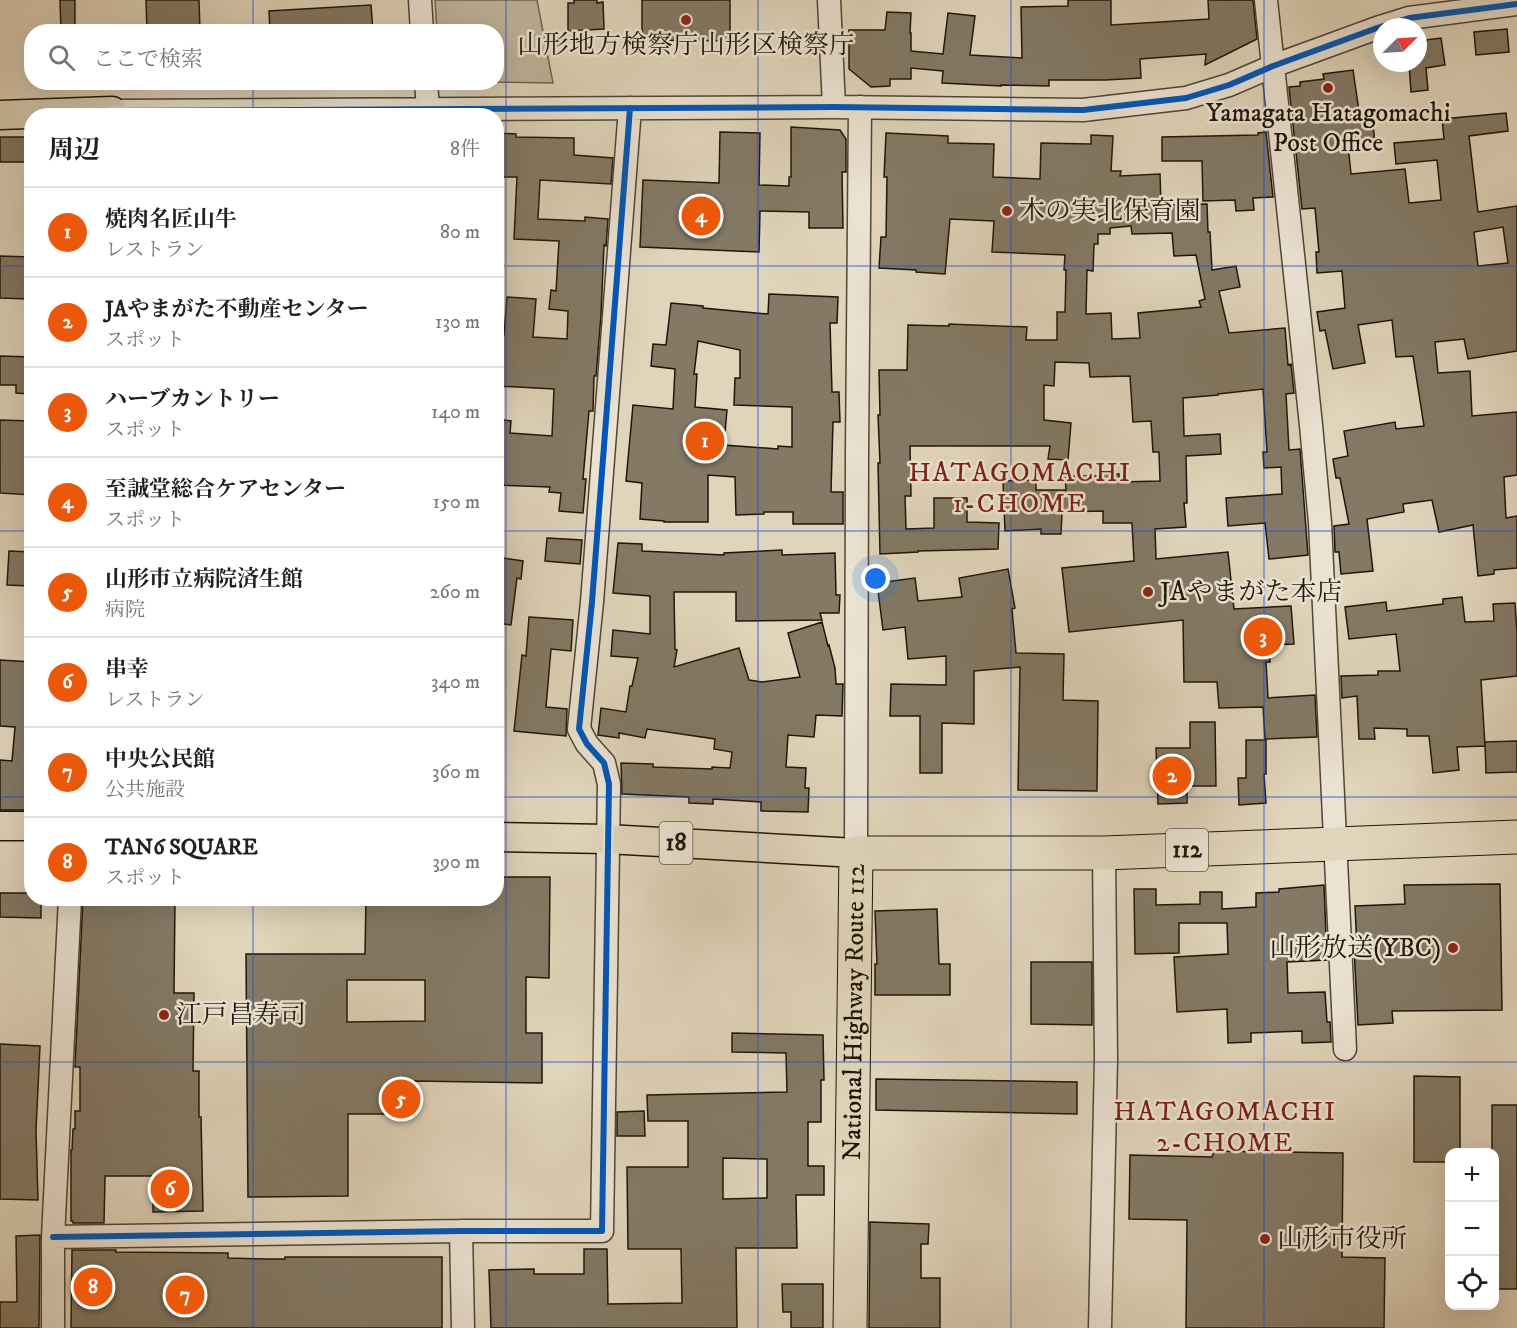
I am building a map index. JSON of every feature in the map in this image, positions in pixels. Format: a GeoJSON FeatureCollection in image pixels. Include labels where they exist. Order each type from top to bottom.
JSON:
{"type":"FeatureCollection","features":[{"type":"Feature","properties":{"kind":"highway","name":"National Highway Route 112"},"geometry":{"type":"LineString","coordinates":[[850,1328],[856,854],[1104,853],[1517,837]]}},
{"type":"Feature","properties":{"kind":"main road"},"geometry":{"type":"LineString","coordinates":[[0,115],[24,115]]}},
{"type":"Feature","properties":{"kind":"main road"},"geometry":{"type":"LineString","coordinates":[[0,826],[24,826]]}},
{"type":"Feature","properties":{"kind":"main road","name":"18"},"geometry":{"type":"LineString","coordinates":[[504,837],[608,839],[856,854]]}},
{"type":"Feature","properties":{"kind":"street"},"geometry":{"type":"LineString","coordinates":[[420,0],[422,24]]}},
{"type":"Feature","properties":{"kind":"street"},"geometry":{"type":"LineString","coordinates":[[830,0],[834,107]]}},
{"type":"Feature","properties":{"kind":"street"},"geometry":{"type":"LineString","coordinates":[[1266,0],[1320,523],[1345,1049]]}},
{"type":"Feature","properties":{"kind":"street"},"geometry":{"type":"LineString","coordinates":[[504,109],[860,107],[1083,110],[1186,98],[1229,85],[1274,66],[1408,18],[1517,4]]}},
{"type":"Feature","properties":{"kind":"street"},"geometry":{"type":"LineString","coordinates":[[427,90],[428,108]]}},
{"type":"Feature","properties":{"kind":"street"},"geometry":{"type":"LineString","coordinates":[[856,854],[860,107]]}},
{"type":"Feature","properties":{"kind":"street"},"geometry":{"type":"LineString","coordinates":[[53,1237],[602,1231],[609,784],[604,763],[587,744],[579,729],[592,602],[630,108]]}},
{"type":"Feature","properties":{"kind":"street"},"geometry":{"type":"LineString","coordinates":[[1100,1328],[1106,1059],[1104,853]]}},
{"type":"Feature","properties":{"kind":"street"},"geometry":{"type":"LineString","coordinates":[[53,1328],[53,1237],[70,906]]}},
{"type":"Feature","properties":{"kind":"street"},"geometry":{"type":"LineString","coordinates":[[461,1232],[463,1328]]}},
{"type":"Feature","properties":{"kind":"shaded area"},"geometry":{"type":"Polygon","coordinates":[[[435,0],[537,0],[553,83],[504,82],[504,24],[437,24],[435,0]]]}},
{"type":"Feature","properties":{"kind":"building"},"geometry":{"type":"Polygon","coordinates":[[[60,0],[75,0],[75,24],[61,24],[60,0]]]}},
{"type":"Feature","properties":{"kind":"building"},"geometry":{"type":"Polygon","coordinates":[[[146,0],[199,0],[200,24],[147,24],[146,0]]]}},
{"type":"Feature","properties":{"kind":"building"},"geometry":{"type":"Polygon","coordinates":[[[574,0],[603,2],[604,29],[568,31],[568,3],[574,3],[574,0]]]}},
{"type":"Feature","properties":{"kind":"building","name":"山形地方検察庁山形区検察庁"},"geometry":{"type":"Polygon","coordinates":[[[642,0],[730,0],[730,41],[642,40],[642,0]]]}},
{"type":"Feature","properties":{"kind":"building"},"geometry":{"type":"Polygon","coordinates":[[[1068,0],[1111,0],[1111,25],[1209,19],[1208,0],[1253,0],[1257,39],[1205,65],[1206,54],[1140,59],[1141,78],[1049,80],[1049,86],[942,83],[943,71],[911,68],[911,79],[890,79],[890,86],[871,87],[849,69],[849,30],[885,30],[887,12],[911,13],[911,51],[943,54],[948,13],[975,16],[970,55],[1022,58],[1021,7],[1068,6],[1068,0]]]}},
{"type":"Feature","properties":{"kind":"building"},"geometry":{"type":"Polygon","coordinates":[[[371,5],[372,24],[270,24],[269,11],[371,5]]]}},
{"type":"Feature","properties":{"kind":"building"},"geometry":{"type":"Polygon","coordinates":[[[1507,29],[1509,52],[1476,55],[1474,32],[1507,29]]]}},
{"type":"Feature","properties":{"kind":"building"},"geometry":{"type":"Polygon","coordinates":[[[1441,38],[1445,65],[1427,68],[1427,40],[1441,38]]]}},
{"type":"Feature","properties":{"kind":"building"},"geometry":{"type":"Polygon","coordinates":[[[1353,70],[1360,118],[1372,117],[1375,142],[1348,145],[1351,174],[1405,169],[1409,203],[1441,200],[1437,160],[1396,164],[1394,143],[1444,139],[1442,119],[1506,113],[1508,131],[1469,136],[1478,212],[1517,206],[1517,351],[1468,359],[1464,339],[1435,342],[1438,373],[1470,371],[1472,416],[1517,412],[1517,475],[1504,477],[1506,518],[1517,516],[1517,568],[1494,570],[1494,574],[1478,576],[1473,525],[1439,532],[1432,500],[1403,504],[1404,512],[1367,519],[1373,571],[1341,574],[1339,552],[1335,552],[1334,526],[1349,524],[1340,478],[1336,478],[1333,459],[1348,456],[1344,431],[1395,422],[1396,429],[1424,426],[1413,356],[1396,357],[1392,320],[1358,325],[1365,363],[1333,369],[1325,330],[1320,331],[1317,312],[1345,308],[1342,271],[1317,273],[1316,252],[1319,252],[1315,208],[1302,209],[1289,87],[1300,86],[1300,82],[1324,79],[1323,74],[1353,70]],[[1503,227],[1474,232],[1478,266],[1508,263],[1503,227]]]}},
{"type":"Feature","properties":{"kind":"building"},"geometry":{"type":"Polygon","coordinates":[[[1410,72],[1426,72],[1428,90],[1411,92],[1410,72]]]}},
{"type":"Feature","properties":{"kind":"building"},"geometry":{"type":"Polygon","coordinates":[[[791,127],[840,130],[846,139],[846,172],[842,172],[843,228],[809,228],[809,212],[760,211],[759,252],[640,247],[643,180],[719,183],[720,132],[760,133],[759,185],[789,186],[791,127]]]}},
{"type":"Feature","properties":{"kind":"building"},"geometry":{"type":"Polygon","coordinates":[[[1266,132],[1273,197],[1253,198],[1254,210],[1236,211],[1235,200],[1203,201],[1202,161],[1162,161],[1162,137],[1258,135],[1258,133],[1266,132]]]}},
{"type":"Feature","properties":{"kind":"building"},"geometry":{"type":"Polygon","coordinates":[[[504,133],[516,134],[516,137],[574,138],[574,155],[613,158],[611,184],[540,180],[538,219],[585,221],[585,217],[608,219],[606,246],[604,245],[593,411],[589,411],[583,479],[586,479],[583,513],[559,511],[561,493],[549,492],[550,487],[504,485],[504,420],[511,421],[510,433],[552,436],[554,389],[504,386],[507,297],[536,299],[533,337],[567,339],[568,311],[549,309],[551,290],[556,291],[559,241],[514,239],[517,177],[504,177],[504,133]]]}},
{"type":"Feature","properties":{"kind":"building"},"geometry":{"type":"Polygon","coordinates":[[[886,133],[948,136],[948,143],[994,144],[993,177],[1040,179],[1041,143],[1091,144],[1091,135],[1113,136],[1111,171],[1121,171],[1120,176],[1160,174],[1161,205],[1207,204],[1212,270],[1236,266],[1240,287],[1219,291],[1229,333],[1285,328],[1288,365],[1291,364],[1294,393],[1286,394],[1289,450],[1300,449],[1308,555],[1269,559],[1265,523],[1228,526],[1226,498],[1282,494],[1281,467],[1264,468],[1263,452],[1267,452],[1263,389],[1183,398],[1184,436],[1220,434],[1221,454],[1186,456],[1187,503],[1184,503],[1186,527],[1155,529],[1156,559],[1228,552],[1234,609],[1291,606],[1294,644],[1269,645],[1270,662],[1266,662],[1268,698],[1315,695],[1317,737],[1265,739],[1263,707],[1219,708],[1217,682],[1184,682],[1183,620],[1069,632],[1062,568],[1134,561],[1132,523],[1103,523],[1103,511],[1062,512],[1061,534],[1041,534],[1041,529],[1005,531],[1003,481],[1036,480],[1036,490],[1066,490],[1065,476],[1119,474],[1119,482],[1160,481],[1159,452],[1153,452],[1151,421],[1133,422],[1130,376],[1090,377],[1089,363],[1055,362],[1054,386],[1044,385],[1044,420],[1071,423],[1068,460],[1048,459],[1050,446],[910,446],[911,496],[905,496],[906,529],[934,528],[934,498],[967,498],[967,522],[999,523],[998,549],[880,554],[879,370],[907,370],[908,325],[1027,327],[1026,340],[1057,340],[1057,312],[1065,312],[1066,270],[1064,270],[1065,255],[992,252],[994,221],[950,219],[945,274],[879,268],[881,237],[886,237],[887,177],[884,177],[886,133]],[[1131,226],[1110,228],[1110,234],[1098,234],[1098,244],[1094,244],[1093,271],[1087,270],[1086,314],[1111,313],[1112,339],[1140,338],[1138,313],[1201,307],[1199,301],[1205,299],[1196,255],[1174,256],[1172,233],[1132,234],[1131,226]]]}},
{"type":"Feature","properties":{"kind":"building"},"geometry":{"type":"Polygon","coordinates":[[[0,137],[24,137],[24,162],[0,162],[0,137]]]}},
{"type":"Feature","properties":{"kind":"building"},"geometry":{"type":"Polygon","coordinates":[[[0,256],[24,257],[24,299],[0,298],[0,256]]]}},
{"type":"Feature","properties":{"kind":"building"},"geometry":{"type":"Polygon","coordinates":[[[769,294],[838,297],[837,323],[830,323],[832,392],[839,392],[840,422],[833,422],[831,492],[843,492],[843,524],[793,524],[793,512],[736,515],[735,477],[708,475],[708,522],[664,522],[640,519],[642,483],[626,481],[633,405],[673,409],[675,369],[651,366],[653,344],[666,345],[671,303],[768,314],[769,294]],[[698,341],[694,374],[697,374],[695,407],[727,410],[724,445],[778,449],[778,446],[792,447],[792,407],[734,405],[735,378],[740,378],[740,350],[698,341]]]}},
{"type":"Feature","properties":{"kind":"building"},"geometry":{"type":"Polygon","coordinates":[[[0,356],[24,357],[24,394],[16,393],[16,385],[0,385],[0,356]]]}},
{"type":"Feature","properties":{"kind":"building"},"geometry":{"type":"Polygon","coordinates":[[[0,420],[24,421],[24,494],[0,493],[0,420]]]}},
{"type":"Feature","properties":{"kind":"building"},"geometry":{"type":"Polygon","coordinates":[[[547,538],[582,540],[580,564],[545,561],[547,538]]]}},
{"type":"Feature","properties":{"kind":"building"},"geometry":{"type":"Polygon","coordinates":[[[618,543],[642,544],[642,551],[724,555],[724,553],[782,550],[782,555],[835,553],[836,595],[840,595],[839,613],[820,613],[822,620],[736,621],[736,592],[674,592],[675,649],[677,650],[674,667],[739,648],[749,680],[762,682],[800,677],[788,633],[822,622],[835,668],[836,684],[843,684],[842,716],[816,715],[814,737],[788,735],[786,767],[806,768],[805,788],[809,788],[808,812],[761,811],[761,802],[713,799],[713,804],[689,803],[689,797],[622,794],[621,763],[653,764],[653,767],[730,768],[732,752],[714,749],[715,739],[647,729],[645,738],[619,733],[619,738],[598,735],[601,708],[626,712],[638,658],[611,656],[613,630],[650,634],[650,596],[613,593],[618,543]]]}},
{"type":"Feature","properties":{"kind":"building"},"geometry":{"type":"Polygon","coordinates":[[[9,551],[24,552],[24,586],[7,585],[9,551]]]}},
{"type":"Feature","properties":{"kind":"building"},"geometry":{"type":"Polygon","coordinates":[[[504,558],[523,561],[521,579],[517,578],[511,625],[504,624],[504,558]]]}},
{"type":"Feature","properties":{"kind":"building"},"geometry":{"type":"Polygon","coordinates":[[[1008,569],[1015,608],[1012,609],[1016,653],[1064,654],[1063,700],[1098,701],[1097,791],[1018,790],[1020,667],[974,671],[974,724],[942,723],[942,773],[920,773],[920,716],[890,716],[891,684],[946,685],[946,656],[908,659],[905,627],[883,630],[877,583],[915,578],[918,601],[962,597],[959,578],[1008,569]]]}},
{"type":"Feature","properties":{"kind":"building"},"geometry":{"type":"Polygon","coordinates":[[[1462,597],[1465,622],[1494,621],[1493,604],[1515,603],[1517,676],[1481,680],[1485,746],[1457,747],[1459,770],[1433,773],[1429,736],[1407,736],[1407,729],[1374,728],[1375,739],[1359,739],[1357,696],[1342,698],[1341,676],[1378,675],[1378,671],[1400,671],[1396,634],[1349,639],[1345,607],[1386,602],[1387,611],[1443,604],[1443,599],[1462,597]]]}},
{"type":"Feature","properties":{"kind":"building"},"geometry":{"type":"Polygon","coordinates":[[[529,617],[573,620],[571,651],[551,649],[546,707],[567,709],[566,736],[514,731],[522,655],[526,656],[529,617]]]}},
{"type":"Feature","properties":{"kind":"building"},"geometry":{"type":"Polygon","coordinates":[[[0,660],[24,662],[24,810],[0,810],[0,760],[12,761],[15,727],[0,726],[0,660]]]}},
{"type":"Feature","properties":{"kind":"building"},"geometry":{"type":"Polygon","coordinates":[[[1190,722],[1215,722],[1216,786],[1187,786],[1187,803],[1158,804],[1156,748],[1190,748],[1190,722]]]}},
{"type":"Feature","properties":{"kind":"building"},"geometry":{"type":"Polygon","coordinates":[[[1246,740],[1266,740],[1266,774],[1264,774],[1266,803],[1239,805],[1238,778],[1246,778],[1246,740]]]}},
{"type":"Feature","properties":{"kind":"building"},"geometry":{"type":"Polygon","coordinates":[[[1517,741],[1517,772],[1486,773],[1485,742],[1517,741]]]}},
{"type":"Feature","properties":{"kind":"building"},"geometry":{"type":"Polygon","coordinates":[[[504,877],[550,877],[549,978],[526,977],[526,1033],[542,1033],[542,1083],[414,1081],[414,1114],[348,1114],[348,1196],[248,1197],[246,954],[365,954],[366,906],[504,906],[504,877]],[[347,980],[347,1022],[425,1021],[425,980],[347,980]]]}},
{"type":"Feature","properties":{"kind":"building","name":"山形放送(YBC)"},"geometry":{"type":"Polygon","coordinates":[[[1500,884],[1502,1010],[1392,1011],[1393,1023],[1358,1025],[1354,948],[1357,948],[1355,906],[1405,904],[1404,885],[1500,884]]]}},
{"type":"Feature","properties":{"kind":"building"},"geometry":{"type":"Polygon","coordinates":[[[1324,885],[1327,960],[1287,962],[1288,993],[1325,992],[1331,1042],[1302,1043],[1302,1031],[1251,1033],[1251,1042],[1228,1043],[1227,1009],[1177,1012],[1174,957],[1228,954],[1227,923],[1179,923],[1179,953],[1135,954],[1134,889],[1156,889],[1156,905],[1200,904],[1200,892],[1222,892],[1222,909],[1256,907],[1256,893],[1324,885]]]}},
{"type":"Feature","properties":{"kind":"building"},"geometry":{"type":"Polygon","coordinates":[[[0,893],[24,893],[24,906],[41,906],[41,918],[0,917],[0,893]]]}},
{"type":"Feature","properties":{"kind":"building"},"geometry":{"type":"Polygon","coordinates":[[[83,906],[175,906],[174,993],[194,993],[193,1071],[199,1071],[203,1211],[153,1212],[153,1176],[105,1176],[104,1223],[73,1223],[71,1221],[71,1150],[73,1129],[75,1129],[75,1111],[80,1111],[80,1067],[75,1067],[83,906]]]}},
{"type":"Feature","properties":{"kind":"building"},"geometry":{"type":"Polygon","coordinates":[[[937,909],[939,964],[950,964],[950,995],[875,995],[875,964],[877,964],[875,911],[937,909]]]}},
{"type":"Feature","properties":{"kind":"building"},"geometry":{"type":"Polygon","coordinates":[[[1031,962],[1092,962],[1092,1025],[1031,1024],[1031,962]]]}},
{"type":"Feature","properties":{"kind":"building"},"geometry":{"type":"Polygon","coordinates":[[[732,1033],[823,1035],[824,1080],[821,1080],[821,1122],[808,1122],[808,1166],[824,1166],[824,1195],[796,1195],[797,1248],[736,1248],[737,1328],[491,1328],[489,1270],[534,1269],[534,1274],[584,1274],[584,1249],[607,1249],[608,1304],[682,1303],[681,1249],[628,1249],[627,1167],[688,1167],[688,1121],[648,1121],[647,1095],[787,1092],[786,1053],[732,1052],[732,1033]],[[723,1158],[723,1199],[767,1198],[767,1159],[723,1158]]]}},
{"type":"Feature","properties":{"kind":"building"},"geometry":{"type":"Polygon","coordinates":[[[0,1044],[40,1046],[36,1130],[38,1200],[0,1199],[0,1044]]]}},
{"type":"Feature","properties":{"kind":"building"},"geometry":{"type":"Polygon","coordinates":[[[1414,1076],[1460,1077],[1460,1148],[1445,1148],[1445,1162],[1414,1162],[1414,1076]]]}},
{"type":"Feature","properties":{"kind":"building"},"geometry":{"type":"Polygon","coordinates":[[[876,1079],[1077,1082],[1077,1114],[876,1110],[876,1079]]]}},
{"type":"Feature","properties":{"kind":"building"},"geometry":{"type":"Polygon","coordinates":[[[1492,1105],[1517,1105],[1517,1289],[1499,1289],[1499,1148],[1492,1148],[1492,1105]]]}},
{"type":"Feature","properties":{"kind":"building"},"geometry":{"type":"Polygon","coordinates":[[[644,1111],[645,1136],[617,1136],[617,1112],[644,1111]]]}},
{"type":"Feature","properties":{"kind":"building","name":"山形市役所"},"geometry":{"type":"Polygon","coordinates":[[[1214,1151],[1343,1153],[1342,1257],[1385,1258],[1384,1328],[1186,1328],[1187,1220],[1129,1219],[1130,1155],[1212,1157],[1214,1151]]]}},
{"type":"Feature","properties":{"kind":"building"},"geometry":{"type":"Polygon","coordinates":[[[870,1222],[929,1224],[928,1244],[921,1244],[921,1278],[940,1278],[940,1328],[869,1328],[870,1222]]]}},
{"type":"Feature","properties":{"kind":"building"},"geometry":{"type":"Polygon","coordinates":[[[40,1235],[39,1328],[0,1328],[0,1302],[17,1302],[16,1236],[40,1235]]]}},
{"type":"Feature","properties":{"kind":"building"},"geometry":{"type":"Polygon","coordinates":[[[72,1250],[228,1253],[228,1258],[268,1259],[285,1259],[285,1257],[442,1257],[442,1328],[71,1328],[72,1250]]]}},
{"type":"Feature","properties":{"kind":"building"},"geometry":{"type":"Polygon","coordinates":[[[782,1284],[823,1284],[823,1328],[791,1328],[791,1312],[783,1312],[782,1284]]]}},
{"type":"Feature","properties":{"kind":"cycle path"},"geometry":{"type":"LineString","coordinates":[[504,109],[834,107],[1083,110],[1186,98],[1229,85],[1273,66],[1409,18],[1517,4]]}},
{"type":"Feature","properties":{"kind":"cycle path"},"geometry":{"type":"LineString","coordinates":[[53,1237],[602,1231],[609,784],[604,763],[587,744],[579,729],[592,602],[630,108]]}},
{"type":"Feature","properties":{"kind":"place","name":"山形地方検察庁山形区検察庁"},"geometry":{"type":"Point","coordinates":[686,20]}},
{"type":"Feature","properties":{"kind":"place","name":"Yamagata Hatagomachi Post Office"},"geometry":{"type":"Point","coordinates":[1328,88]}},
{"type":"Feature","properties":{"kind":"place","name":"木の実北保育園"},"geometry":{"type":"Point","coordinates":[1007,211]}},
{"type":"Feature","properties":{"kind":"place","name":"至誠堂総合ケアセンター"},"geometry":{"type":"Point","coordinates":[701,216]}},
{"type":"Feature","properties":{"kind":"place","name":"焼肉名匠山牛"},"geometry":{"type":"Point","coordinates":[705,441]}},
{"type":"Feature","properties":{"kind":"place","name":"JAやまがた本店"},"geometry":{"type":"Point","coordinates":[1148,592]}},
{"type":"Feature","properties":{"kind":"place","name":"ハーブカントリー"},"geometry":{"type":"Point","coordinates":[1263,637]}},
{"type":"Feature","properties":{"kind":"place","name":"JAやまがた不動産センター"},"geometry":{"type":"Point","coordinates":[1172,776]}},
{"type":"Feature","properties":{"kind":"place","name":"山形放送(YBC)"},"geometry":{"type":"Point","coordinates":[1453,948]}},
{"type":"Feature","properties":{"kind":"place","name":"江戸昌寿司"},"geometry":{"type":"Point","coordinates":[164,1015]}},
{"type":"Feature","properties":{"kind":"place","name":"山形市立病院済生館"},"geometry":{"type":"Point","coordinates":[401,1099]}},
{"type":"Feature","properties":{"kind":"place","name":"串幸"},"geometry":{"type":"Point","coordinates":[170,1189]}},
{"type":"Feature","properties":{"kind":"place","name":"山形市役所"},"geometry":{"type":"Point","coordinates":[1265,1239]}},
{"type":"Feature","properties":{"kind":"place","name":"TAN6 SQUARE"},"geometry":{"type":"Point","coordinates":[93,1287]}},
{"type":"Feature","properties":{"kind":"place","name":"中央公民館"},"geometry":{"type":"Point","coordinates":[185,1295]}},
{"type":"Feature","properties":{"kind":"district","name":"HATAGOMACHI 1-CHOME"},"geometry":{"type":"Point","coordinates":[1020,488]}},
{"type":"Feature","properties":{"kind":"district","name":"HATAGOMACHI 2-CHOME"},"geometry":{"type":"Point","coordinates":[1225,1128]}}]}
